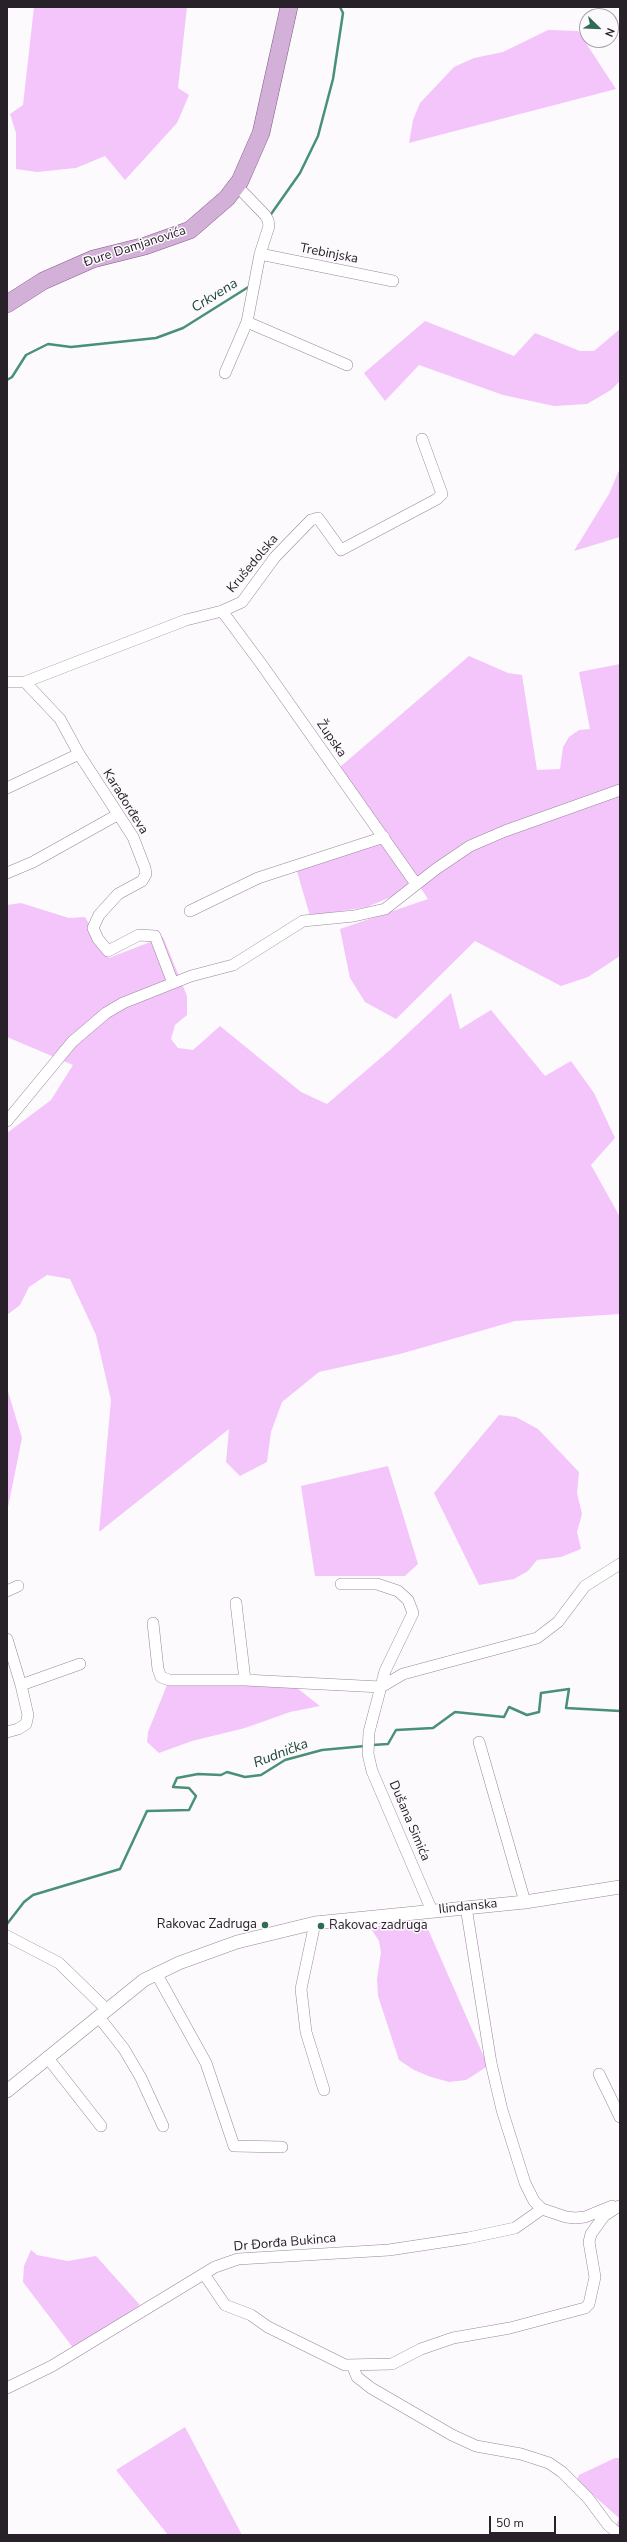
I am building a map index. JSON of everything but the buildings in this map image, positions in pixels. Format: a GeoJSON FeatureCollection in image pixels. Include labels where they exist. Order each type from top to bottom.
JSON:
{"type":"FeatureCollection","features":[{"type":"Feature","properties":{"kind":"main road","name":"Đure Damjanovića"},"geometry":{"type":"LineString","coordinates":[[7,304],[43,281],[93,259],[145,246],[190,230],[237,186],[251,159],[261,133],[289,7]]}},
{"type":"Feature","properties":{"kind":"street"},"geometry":{"type":"LineString","coordinates":[[225,373],[247,322],[260,254],[269,226],[267,217],[237,186]]}},
{"type":"Feature","properties":{"kind":"street","name":"Trebinjska"},"geometry":{"type":"LineString","coordinates":[[260,254],[393,281]]}},
{"type":"Feature","properties":{"kind":"street"},"geometry":{"type":"LineString","coordinates":[[247,322],[347,365]]}},
{"type":"Feature","properties":{"kind":"street","name":"Krušedolska"},"geometry":{"type":"LineString","coordinates":[[25,682],[186,620],[222,611],[242,602],[275,557],[310,520],[318,518],[341,550],[442,494],[422,439]]}},
{"type":"Feature","properties":{"kind":"street","name":"Župska"},"geometry":{"type":"LineString","coordinates":[[222,611],[416,884]]}},
{"type":"Feature","properties":{"kind":"street"},"geometry":{"type":"LineString","coordinates":[[7,682],[25,682]]}},
{"type":"Feature","properties":{"kind":"street","name":"Karađorđeva"},"geometry":{"type":"LineString","coordinates":[[25,682],[60,719],[79,754],[117,815],[133,837],[146,874],[142,881],[118,894],[111,900],[99,915],[93,928],[98,939],[108,951],[139,935],[155,936],[173,983]]}},
{"type":"Feature","properties":{"kind":"street"},"geometry":{"type":"LineString","coordinates":[[7,788],[79,754]]}},
{"type":"Feature","properties":{"kind":"street"},"geometry":{"type":"LineString","coordinates":[[7,1121],[72,1042],[89,1026],[123,1004],[191,976],[233,965],[303,921],[354,916],[385,909],[416,884],[470,846],[505,831],[620,790]]}},
{"type":"Feature","properties":{"kind":"street"},"geometry":{"type":"LineString","coordinates":[[7,873],[33,862],[117,815]]}},
{"type":"Feature","properties":{"kind":"street"},"geometry":{"type":"LineString","coordinates":[[190,911],[265,876],[384,837]]}},
{"type":"Feature","properties":{"kind":"street"},"geometry":{"type":"LineString","coordinates":[[153,1623],[158,1669],[162,1676],[169,1680],[245,1680],[380,1687],[403,1674],[537,1638],[558,1622],[585,1586],[620,1564]]}},
{"type":"Feature","properties":{"kind":"street","name":"Dušana Simića"},"geometry":{"type":"LineString","coordinates":[[342,1584],[377,1584],[398,1591],[408,1600],[413,1613],[385,1671],[368,1741],[368,1754],[372,1771],[432,1911]]}},
{"type":"Feature","properties":{"kind":"street"},"geometry":{"type":"LineString","coordinates":[[7,1591],[18,1586]]}},
{"type":"Feature","properties":{"kind":"street"},"geometry":{"type":"LineString","coordinates":[[236,1603],[245,1680]]}},
{"type":"Feature","properties":{"kind":"street"},"geometry":{"type":"LineString","coordinates":[[7,1639],[21,1685],[28,1715],[26,1724],[18,1729],[7,1732]]}},
{"type":"Feature","properties":{"kind":"street"},"geometry":{"type":"LineString","coordinates":[[21,1685],[80,1664]]}},
{"type":"Feature","properties":{"kind":"street"},"geometry":{"type":"LineString","coordinates":[[479,1742],[525,1902]]}},
{"type":"Feature","properties":{"kind":"street","name":"Ilindanska"},"geometry":{"type":"LineString","coordinates":[[7,2091],[102,2012],[156,1972],[248,1938],[315,1923],[525,1902],[620,1887]]}},
{"type":"Feature","properties":{"kind":"street"},"geometry":{"type":"LineString","coordinates":[[466,1907],[491,2063],[502,2110],[525,2183],[534,2201],[542,2208],[575,2218],[586,2217],[607,2206],[620,2206]]}},
{"type":"Feature","properties":{"kind":"street"},"geometry":{"type":"LineString","coordinates":[[315,1923],[301,1989],[306,2032],[324,2090]]}},
{"type":"Feature","properties":{"kind":"street"},"geometry":{"type":"LineString","coordinates":[[7,1936],[59,1963],[102,2012],[131,2061],[163,2126]]}},
{"type":"Feature","properties":{"kind":"street"},"geometry":{"type":"LineString","coordinates":[[156,1972],[206,2063],[234,2146],[282,2147]]}},
{"type":"Feature","properties":{"kind":"street"},"geometry":{"type":"LineString","coordinates":[[47,2057],[101,2126]]}},
{"type":"Feature","properties":{"kind":"street"},"geometry":{"type":"LineString","coordinates":[[599,2074],[620,2117]]}},
{"type":"Feature","properties":{"kind":"street"},"geometry":{"type":"LineString","coordinates":[[204,2274],[225,2305],[251,2315],[268,2327],[345,2365],[392,2364],[421,2349],[453,2338],[510,2328],[585,2308],[589,2304],[594,2282],[589,2242],[591,2234],[604,2216],[620,2206]]}},
{"type":"Feature","properties":{"kind":"street","name":"Dr Đorđa Bukinca"},"geometry":{"type":"LineString","coordinates":[[7,2388],[52,2366],[215,2267],[238,2259],[389,2250],[482,2236],[515,2228],[542,2208]]}},
{"type":"Feature","properties":{"kind":"street"},"geometry":{"type":"LineString","coordinates":[[352,2365],[357,2377],[371,2388],[452,2435],[476,2446],[521,2454],[549,2463],[562,2472],[583,2492],[608,2525],[620,2535]]}},
{"type":"Feature","properties":{"kind":"shaded area"},"geometry":{"type":"Polygon","coordinates":[[[34,7],[187,7],[178,88],[189,95],[177,123],[125,180],[105,156],[76,168],[37,172],[16,169],[16,133],[10,114],[23,105],[34,7]]]}},
{"type":"Feature","properties":{"kind":"shaded area"},"geometry":{"type":"Polygon","coordinates":[[[548,30],[578,31],[579,48],[589,48],[616,89],[409,143],[413,120],[420,103],[454,67],[474,58],[503,52],[548,30]]]}},
{"type":"Feature","properties":{"kind":"shaded area"},"geometry":{"type":"Polygon","coordinates":[[[425,321],[514,356],[535,333],[580,351],[594,351],[620,329],[620,381],[611,390],[587,404],[554,406],[503,395],[419,365],[385,401],[364,373],[425,321]]]}},
{"type":"Feature","properties":{"kind":"shaded area"},"geometry":{"type":"Polygon","coordinates":[[[620,468],[620,537],[574,551],[609,494],[620,468]]]}},
{"type":"Feature","properties":{"kind":"shaded area"},"geometry":{"type":"Polygon","coordinates":[[[469,656],[508,673],[522,675],[537,770],[560,769],[563,747],[569,737],[579,730],[590,729],[579,672],[620,664],[620,956],[588,977],[561,986],[475,941],[396,1019],[365,1002],[350,978],[340,929],[428,899],[340,767],[469,656]]]}},
{"type":"Feature","properties":{"kind":"shaded area"},"geometry":{"type":"Polygon","coordinates":[[[381,840],[410,883],[391,897],[367,907],[310,916],[296,868],[381,840]]]}},
{"type":"Feature","properties":{"kind":"shaded area"},"geometry":{"type":"Polygon","coordinates":[[[21,903],[69,918],[85,917],[109,958],[163,937],[187,996],[187,1015],[175,1025],[171,1039],[178,1048],[193,1050],[220,1026],[301,1092],[327,1104],[390,1050],[451,993],[460,1029],[491,1010],[545,1076],[571,1061],[594,1093],[615,1138],[591,1165],[620,1217],[620,1314],[515,1321],[400,1354],[319,1372],[282,1402],[271,1432],[267,1462],[240,1476],[226,1462],[229,1429],[99,1532],[111,1400],[96,1335],[70,1279],[47,1275],[29,1287],[20,1305],[7,1315],[7,1133],[51,1100],[73,1065],[7,1037],[7,905],[21,903]]]}},
{"type":"Feature","properties":{"kind":"shaded area"},"geometry":{"type":"Polygon","coordinates":[[[7,1388],[22,1438],[7,1512],[7,1388]]]}},
{"type":"Feature","properties":{"kind":"shaded area"},"geometry":{"type":"Polygon","coordinates":[[[499,1415],[516,1417],[538,1429],[579,1472],[577,1493],[582,1514],[577,1532],[581,1549],[561,1557],[537,1560],[528,1571],[514,1579],[479,1585],[434,1493],[499,1415]]]}},
{"type":"Feature","properties":{"kind":"shaded area"},"geometry":{"type":"Polygon","coordinates":[[[388,1466],[418,1564],[405,1576],[315,1576],[301,1486],[388,1466]]]}},
{"type":"Feature","properties":{"kind":"shaded area"},"geometry":{"type":"Polygon","coordinates":[[[169,1680],[288,1681],[320,1706],[290,1712],[245,1728],[192,1741],[159,1753],[147,1742],[148,1732],[169,1680]]]}},
{"type":"Feature","properties":{"kind":"shaded area"},"geometry":{"type":"Polygon","coordinates":[[[424,1920],[488,2066],[466,2080],[449,2082],[431,2077],[414,2070],[399,2060],[378,1996],[377,1979],[381,1952],[379,1941],[370,1927],[424,1920]]]}},
{"type":"Feature","properties":{"kind":"shaded area"},"geometry":{"type":"Polygon","coordinates":[[[31,2250],[37,2255],[68,2261],[96,2256],[140,2305],[74,2349],[23,2282],[24,2266],[31,2250]]]}},
{"type":"Feature","properties":{"kind":"shaded area"},"geometry":{"type":"Polygon","coordinates":[[[185,2427],[242,2535],[168,2535],[116,2470],[185,2427]]]}},
{"type":"Feature","properties":{"kind":"shaded area"},"geometry":{"type":"Polygon","coordinates":[[[615,2458],[620,2458],[620,2535],[612,2535],[619,2518],[577,2481],[579,2475],[615,2458]]]}},
{"type":"Feature","properties":{"kind":"waterway","name":"Crkvena"},"geometry":{"type":"LineString","coordinates":[[269,217],[300,173],[318,136],[333,79],[343,13],[340,7]]}},
{"type":"Feature","properties":{"kind":"waterway","name":"Crkvena"},"geometry":{"type":"LineString","coordinates":[[7,380],[12,377],[26,355],[48,344],[71,347],[156,338],[183,328],[250,286]]}},
{"type":"Feature","properties":{"kind":"waterway","name":"Rudnička"},"geometry":{"type":"LineString","coordinates":[[372,1745],[388,1744],[396,1730],[433,1728],[455,1712],[504,1717],[509,1707],[527,1715],[539,1712],[541,1693],[569,1689],[566,1708],[620,1711]]}},
{"type":"Feature","properties":{"kind":"waterway","name":"Rudnička"},"geometry":{"type":"LineString","coordinates":[[7,1924],[24,1902],[33,1895],[120,1869],[147,1811],[189,1810],[196,1796],[189,1788],[173,1787],[177,1778],[198,1774],[221,1775],[227,1772],[245,1777],[261,1775],[285,1760],[322,1750],[365,1746]]}},
{"type":"Feature","properties":{"kind":"place","name":"Rakovac Zadruga"},"geometry":{"type":"Point","coordinates":[265,1925]}},
{"type":"Feature","properties":{"kind":"place","name":"Rakovac zadruga"},"geometry":{"type":"Point","coordinates":[321,1926]}}]}
